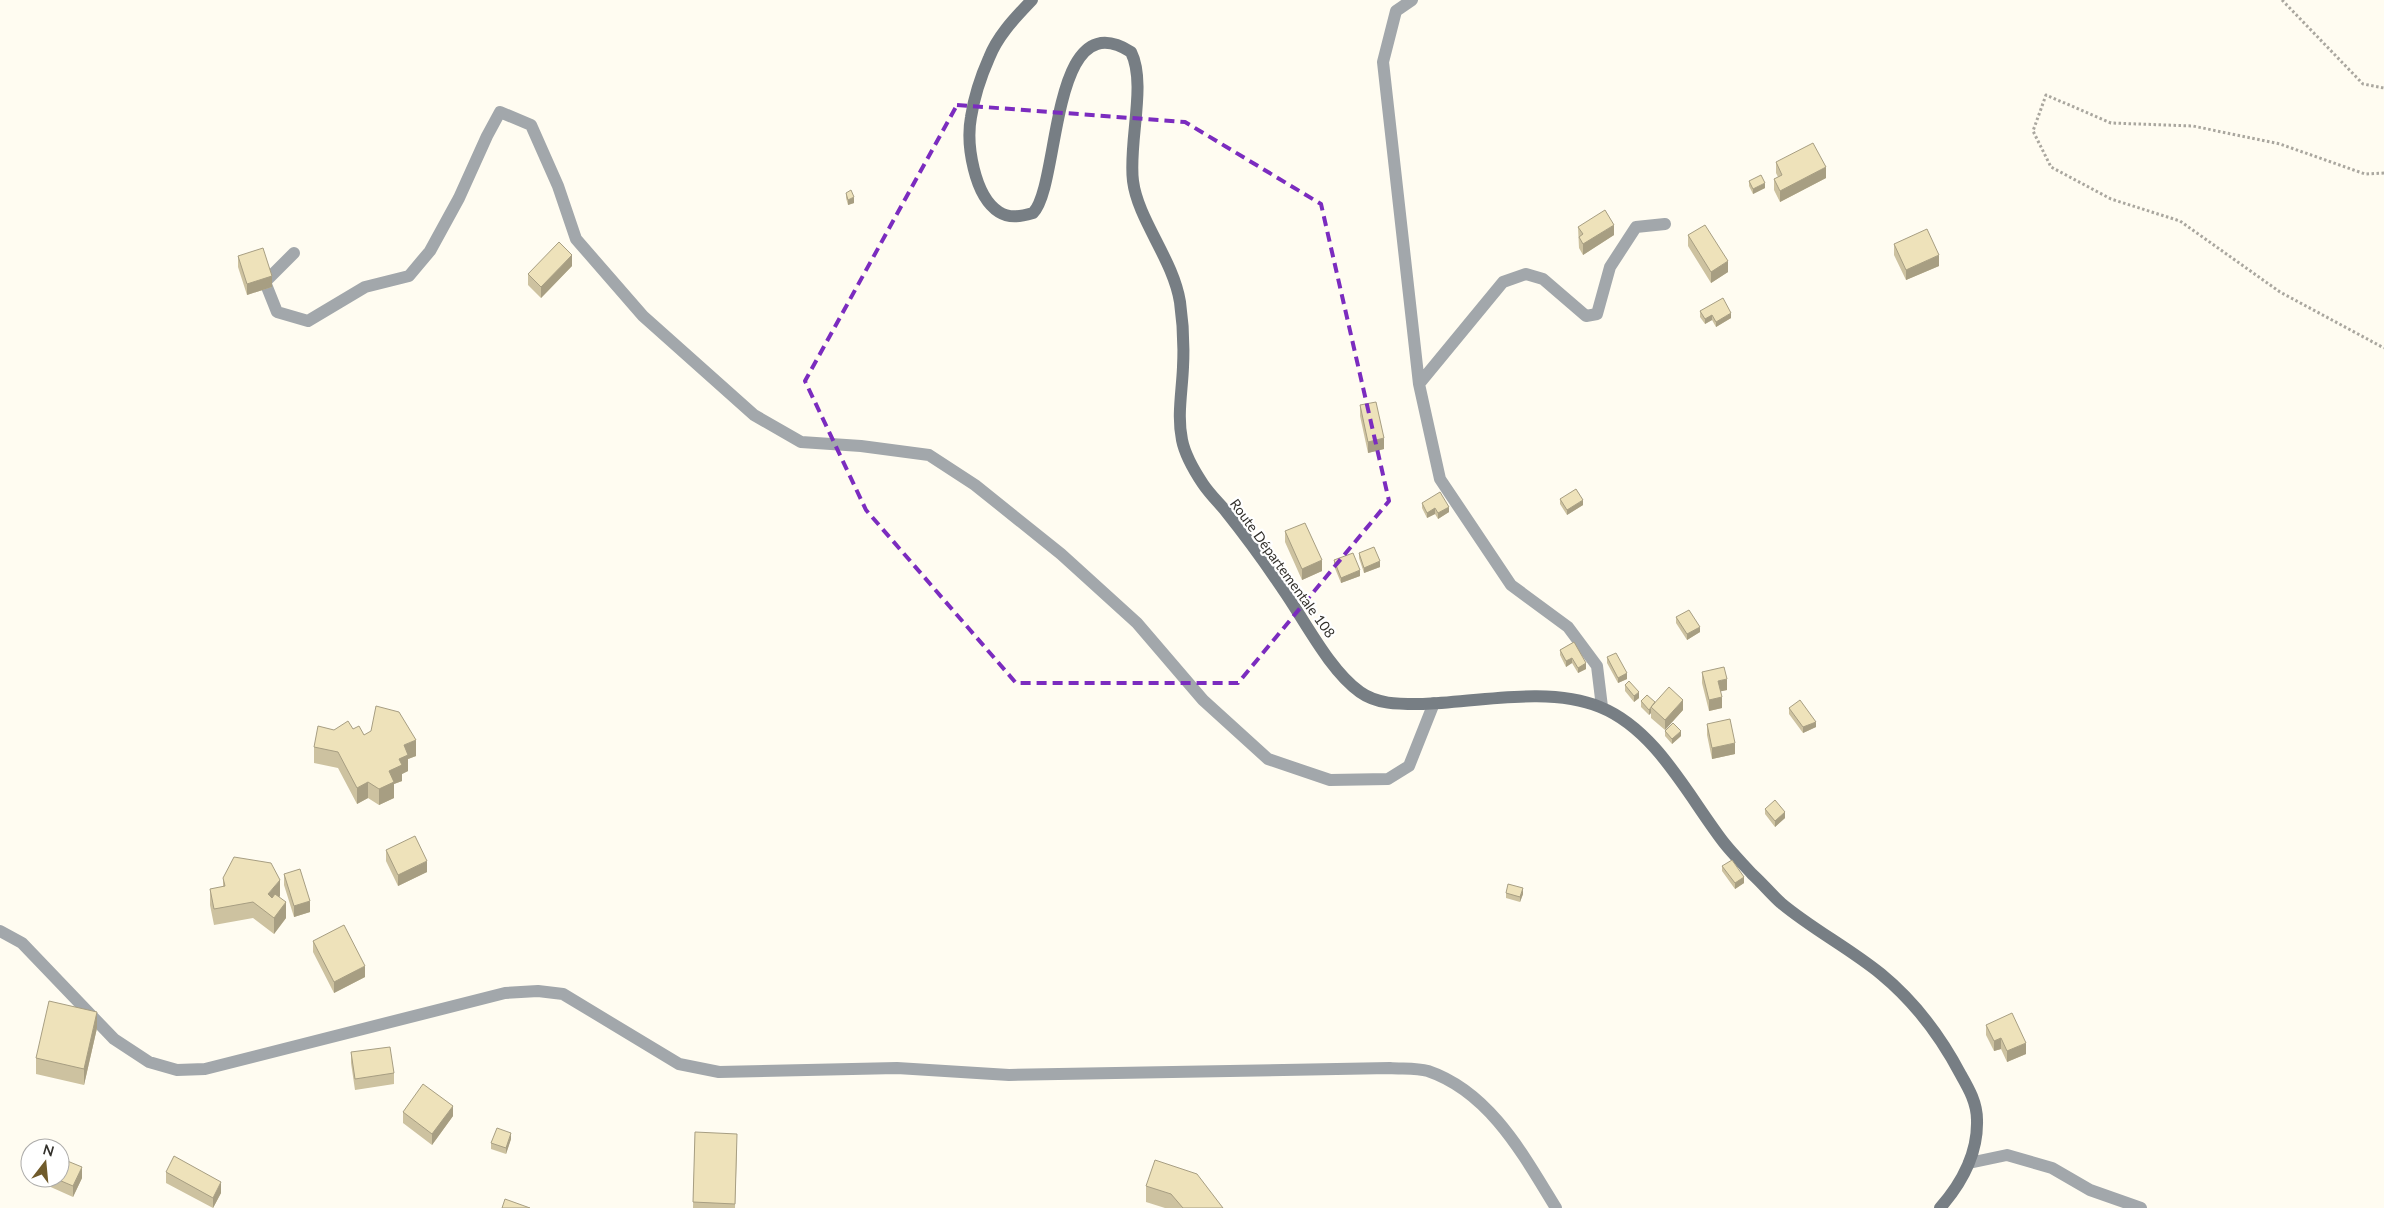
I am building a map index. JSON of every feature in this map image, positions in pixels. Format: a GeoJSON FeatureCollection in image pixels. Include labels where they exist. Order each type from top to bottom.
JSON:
{"type":"FeatureCollection","features":[{"type":"Feature","properties":{"kind":"main road","name":"Route Départementale 108"},"geometry":{"type":"LineString","coordinates":[[1032,0],[1002,34],[989,57],[971,117],[971,154],[977,178],[984,194],[992,206],[1008,216],[1032,213],[1041,198],[1055,126],[1068,79],[1076,64],[1087,49],[1104,42],[1114,43],[1131,52],[1135,59],[1138,90],[1132,137],[1133,183],[1140,204],[1175,280],[1180,304],[1183,364],[1179,407],[1182,443],[1204,486],[1261,558],[1312,634],[1348,682],[1363,694],[1376,700],[1405,704],[1572,698],[1602,707],[1620,717],[1671,767],[1726,845],[1780,902],[1880,973],[1920,1011],[1940,1038],[1973,1098],[1978,1117],[1969,1164],[1953,1193],[1940,1208]]}},
{"type":"Feature","properties":{"kind":"street"},"geometry":{"type":"LineString","coordinates":[[1412,0],[1396,11],[1383,62],[1419,384],[1440,479],[1511,585],[1568,627],[1596,666],[1602,707]]}},
{"type":"Feature","properties":{"kind":"street"},"geometry":{"type":"LineString","coordinates":[[294,253],[265,282],[277,312],[308,321],[365,287],[410,276],[430,251],[459,198],[500,112],[531,125],[558,186],[576,239],[643,316],[754,415],[801,442],[861,446],[929,455],[975,485],[1061,554],[1137,623],[1203,700],[1268,759],[1330,780],[1388,779],[1410,766],[1434,703]]}},
{"type":"Feature","properties":{"kind":"street"},"geometry":{"type":"LineString","coordinates":[[1419,384],[1503,282],[1526,274],[1543,279],[1586,316],[1597,314],[1610,267],[1636,227],[1664,224]]}},
{"type":"Feature","properties":{"kind":"street"},"geometry":{"type":"LineString","coordinates":[[0,931],[22,943],[114,1039],[149,1062],[178,1070],[205,1069],[505,993],[538,991],[563,994],[679,1064],[719,1072],[897,1068],[1009,1075],[1390,1068],[1426,1070],[1447,1078],[1470,1092],[1514,1141],[1556,1208]]}},
{"type":"Feature","properties":{"kind":"street"},"geometry":{"type":"LineString","coordinates":[[1969,1164],[2007,1155],[2052,1168],[2090,1190],[2141,1208]]}},
{"type":"Feature","properties":{"kind":"path"},"geometry":{"type":"LineString","coordinates":[[2282,0],[2364,84],[2384,88]]}},
{"type":"Feature","properties":{"kind":"path"},"geometry":{"type":"LineString","coordinates":[[2384,173],[2366,174],[2280,144],[2193,126],[2111,123],[2046,95],[2033,131],[2051,167],[2111,199],[2180,220],[2280,292],[2384,348]]}},
{"type":"Feature","properties":{"kind":"highlighted area"},"geometry":{"type":"Polygon","coordinates":[[[957,105],[1185,122],[1321,204],[1389,501],[1238,683],[1016,683],[866,510],[805,381],[957,105]]]}},
{"type":"Feature","properties":{"kind":"building"},"geometry":{"type":"Polygon","coordinates":[[[1813,143],[1826,167],[1780,191],[1774,179],[1782,175],[1776,162],[1813,143]]]}},
{"type":"Feature","properties":{"kind":"building"},"geometry":{"type":"Polygon","coordinates":[[[1761,175],[1765,183],[1753,189],[1749,181],[1761,175]]]}},
{"type":"Feature","properties":{"kind":"building"},"geometry":{"type":"Polygon","coordinates":[[[851,190],[854,197],[848,200],[846,193],[851,190]]]}},
{"type":"Feature","properties":{"kind":"building"},"geometry":{"type":"Polygon","coordinates":[[[1605,210],[1614,225],[1583,244],[1579,237],[1583,234],[1578,227],[1605,210]]]}},
{"type":"Feature","properties":{"kind":"building"},"geometry":{"type":"Polygon","coordinates":[[[1705,225],[1728,261],[1711,272],[1688,235],[1705,225]]]}},
{"type":"Feature","properties":{"kind":"building"},"geometry":{"type":"Polygon","coordinates":[[[1927,229],[1939,255],[1906,270],[1894,244],[1927,229]]]}},
{"type":"Feature","properties":{"kind":"building"},"geometry":{"type":"Polygon","coordinates":[[[559,242],[572,255],[541,287],[528,274],[559,242]]]}},
{"type":"Feature","properties":{"kind":"building"},"geometry":{"type":"Polygon","coordinates":[[[263,248],[272,276],[247,284],[238,256],[263,248]]]}},
{"type":"Feature","properties":{"kind":"building"},"geometry":{"type":"Polygon","coordinates":[[[1723,298],[1731,313],[1716,322],[1712,315],[1705,319],[1700,311],[1723,298]]]}},
{"type":"Feature","properties":{"kind":"building"},"geometry":{"type":"Polygon","coordinates":[[[1376,402],[1384,438],[1368,442],[1360,405],[1376,402]]]}},
{"type":"Feature","properties":{"kind":"building"},"geometry":{"type":"Polygon","coordinates":[[[1576,489],[1583,500],[1567,510],[1560,499],[1576,489]]]}},
{"type":"Feature","properties":{"kind":"building"},"geometry":{"type":"Polygon","coordinates":[[[1440,492],[1449,507],[1438,513],[1435,508],[1427,513],[1422,503],[1440,492]]]}},
{"type":"Feature","properties":{"kind":"building"},"geometry":{"type":"Polygon","coordinates":[[[1305,523],[1322,560],[1302,569],[1285,531],[1305,523]]]}},
{"type":"Feature","properties":{"kind":"building"},"geometry":{"type":"Polygon","coordinates":[[[1374,547],[1380,561],[1364,568],[1359,553],[1374,547]]]}},
{"type":"Feature","properties":{"kind":"building"},"geometry":{"type":"Polygon","coordinates":[[[1353,553],[1360,570],[1341,578],[1334,560],[1353,553]]]}},
{"type":"Feature","properties":{"kind":"building"},"geometry":{"type":"Polygon","coordinates":[[[1689,610],[1700,627],[1687,634],[1676,617],[1689,610]]]}},
{"type":"Feature","properties":{"kind":"building"},"geometry":{"type":"Polygon","coordinates":[[[1574,642],[1586,663],[1578,668],[1572,658],[1566,661],[1560,650],[1574,642]]]}},
{"type":"Feature","properties":{"kind":"building"},"geometry":{"type":"Polygon","coordinates":[[[1616,653],[1627,673],[1618,678],[1607,657],[1616,653]]]}},
{"type":"Feature","properties":{"kind":"building"},"geometry":{"type":"Polygon","coordinates":[[[1724,667],[1727,679],[1718,681],[1722,697],[1709,700],[1702,672],[1724,667]]]}},
{"type":"Feature","properties":{"kind":"building"},"geometry":{"type":"Polygon","coordinates":[[[1629,681],[1639,692],[1634,696],[1625,685],[1629,681]]]}},
{"type":"Feature","properties":{"kind":"building"},"geometry":{"type":"Polygon","coordinates":[[[1669,687],[1683,700],[1665,720],[1651,707],[1669,687]]]}},
{"type":"Feature","properties":{"kind":"building"},"geometry":{"type":"Polygon","coordinates":[[[1647,695],[1655,702],[1649,710],[1641,701],[1647,695]]]}},
{"type":"Feature","properties":{"kind":"building"},"geometry":{"type":"Polygon","coordinates":[[[1800,700],[1816,722],[1803,727],[1789,708],[1800,700]]]}},
{"type":"Feature","properties":{"kind":"building"},"geometry":{"type":"Polygon","coordinates":[[[376,706],[399,712],[416,740],[404,745],[408,755],[399,759],[402,765],[389,771],[394,782],[379,789],[368,782],[357,788],[338,752],[314,747],[318,726],[334,730],[348,721],[353,729],[359,726],[364,735],[371,731],[376,706]]]}},
{"type":"Feature","properties":{"kind":"building"},"geometry":{"type":"Polygon","coordinates":[[[1730,719],[1735,743],[1712,748],[1707,724],[1730,719]]]}},
{"type":"Feature","properties":{"kind":"building"},"geometry":{"type":"Polygon","coordinates":[[[1673,723],[1681,731],[1672,739],[1665,731],[1673,723]]]}},
{"type":"Feature","properties":{"kind":"building"},"geometry":{"type":"Polygon","coordinates":[[[1775,800],[1785,812],[1775,821],[1765,809],[1775,800]]]}},
{"type":"Feature","properties":{"kind":"building"},"geometry":{"type":"Polygon","coordinates":[[[415,836],[427,861],[398,875],[386,850],[415,836]]]}},
{"type":"Feature","properties":{"kind":"building"},"geometry":{"type":"Polygon","coordinates":[[[234,857],[271,863],[280,880],[268,894],[272,898],[275,894],[286,902],[274,918],[253,902],[214,909],[210,889],[225,886],[223,878],[234,857]]]}},
{"type":"Feature","properties":{"kind":"building"},"geometry":{"type":"Polygon","coordinates":[[[1732,860],[1744,877],[1735,883],[1722,866],[1732,860]]]}},
{"type":"Feature","properties":{"kind":"building"},"geometry":{"type":"Polygon","coordinates":[[[300,869],[310,901],[294,906],[284,874],[300,869]]]}},
{"type":"Feature","properties":{"kind":"building"},"geometry":{"type":"Polygon","coordinates":[[[1508,884],[1523,888],[1520,897],[1506,893],[1508,884]]]}},
{"type":"Feature","properties":{"kind":"building"},"geometry":{"type":"Polygon","coordinates":[[[344,925],[365,966],[334,982],[313,941],[344,925]]]}},
{"type":"Feature","properties":{"kind":"building"},"geometry":{"type":"Polygon","coordinates":[[[49,1001],[97,1012],[84,1069],[36,1058],[49,1001]]]}},
{"type":"Feature","properties":{"kind":"building"},"geometry":{"type":"Polygon","coordinates":[[[2012,1013],[2026,1043],[2007,1051],[2001,1038],[1994,1041],[1986,1025],[2012,1013]]]}},
{"type":"Feature","properties":{"kind":"building"},"geometry":{"type":"Polygon","coordinates":[[[390,1047],[394,1073],[355,1079],[351,1052],[390,1047]]]}},
{"type":"Feature","properties":{"kind":"building"},"geometry":{"type":"Polygon","coordinates":[[[423,1084],[453,1106],[432,1134],[403,1112],[423,1084]]]}},
{"type":"Feature","properties":{"kind":"building"},"geometry":{"type":"Polygon","coordinates":[[[497,1128],[511,1133],[506,1148],[491,1143],[497,1128]]]}},
{"type":"Feature","properties":{"kind":"building"},"geometry":{"type":"Polygon","coordinates":[[[695,1132],[737,1134],[735,1204],[693,1202],[695,1132]]]}},
{"type":"Feature","properties":{"kind":"building"},"geometry":{"type":"Polygon","coordinates":[[[174,1156],[221,1182],[213,1198],[166,1172],[174,1156]]]}},
{"type":"Feature","properties":{"kind":"building"},"geometry":{"type":"Polygon","coordinates":[[[1155,1160],[1197,1174],[1223,1208],[1183,1208],[1171,1194],[1146,1186],[1155,1160]]]}},
{"type":"Feature","properties":{"kind":"building"},"geometry":{"type":"Polygon","coordinates":[[[70,1162],[82,1167],[73,1186],[70,1185],[70,1162]]]}},
{"type":"Feature","properties":{"kind":"building"},"geometry":{"type":"Polygon","coordinates":[[[505,1199],[530,1208],[502,1208],[505,1199]]]}}]}
